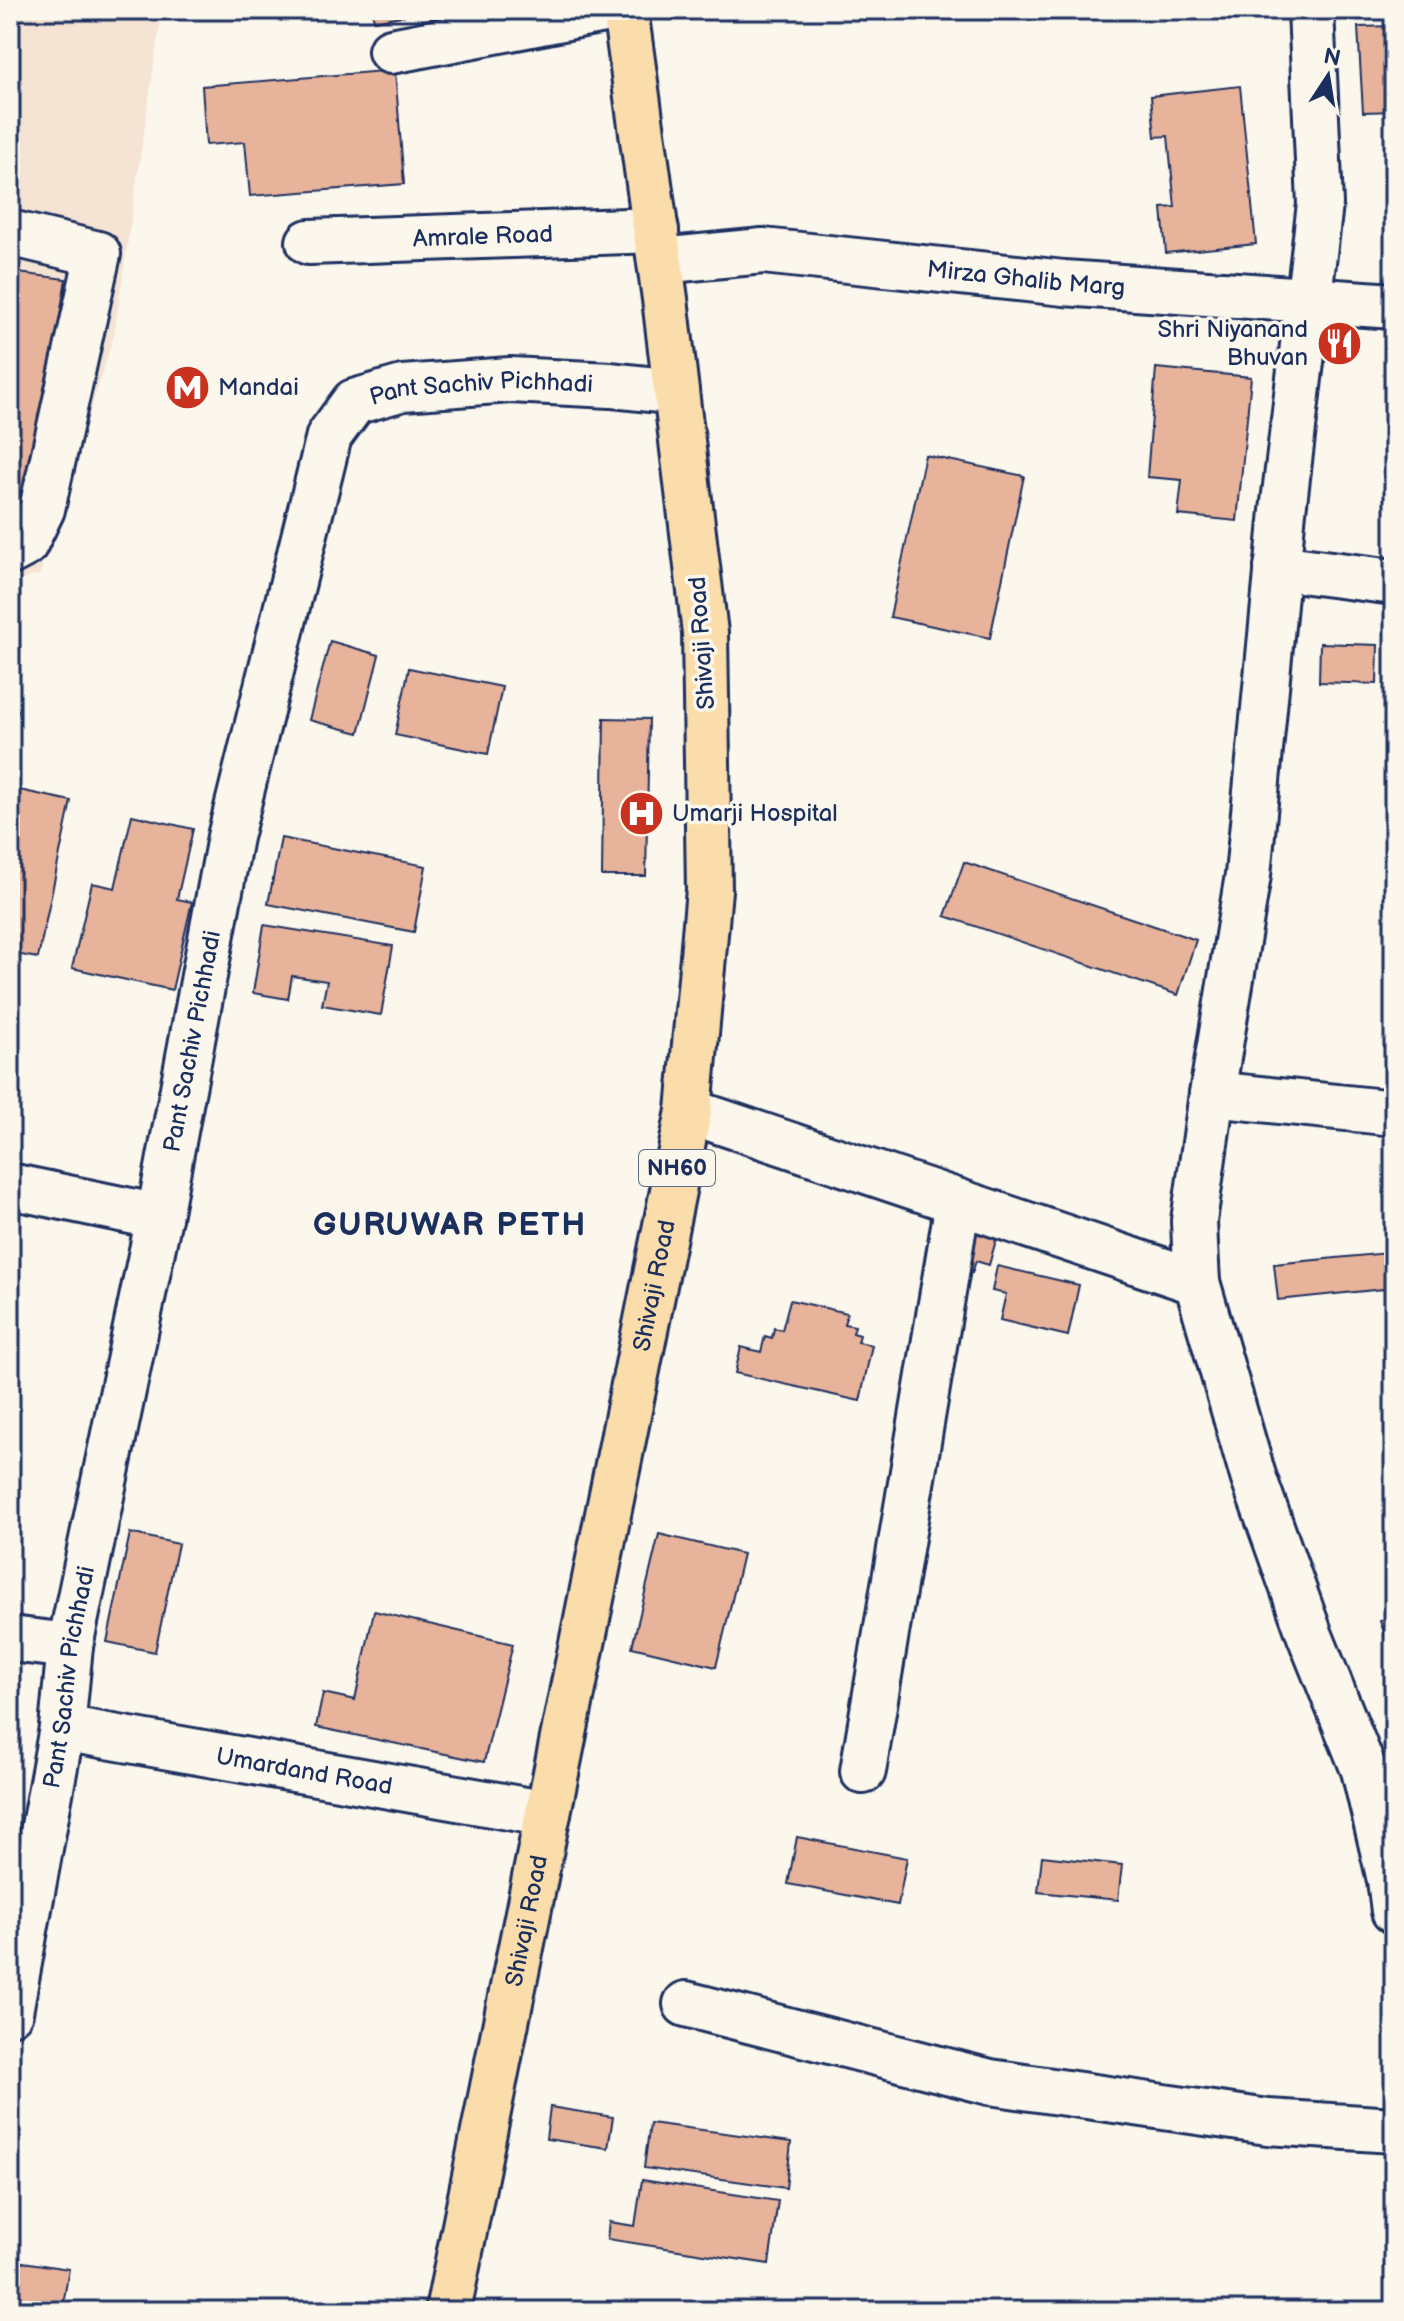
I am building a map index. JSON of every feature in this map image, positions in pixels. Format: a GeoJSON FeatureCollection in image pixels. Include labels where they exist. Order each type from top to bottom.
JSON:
{"type":"FeatureCollection","features":[{"type":"Feature","properties":{"kind":"highway","name":"Shivaji Road"},"geometry":{"type":"LineString","coordinates":[[448,2311],[689,1111],[709,890],[705,633],[658,246],[625,10]]}},
{"type":"Feature","properties":{"kind":"street"},"geometry":{"type":"LineString","coordinates":[[391,51],[604,10]]}},
{"type":"Feature","properties":{"kind":"street"},"geometry":{"type":"LineString","coordinates":[[1311,10],[1320,204],[1277,567],[1248,875],[1194,1221],[1197,1282],[1253,1476],[1310,1636],[1364,1770],[1390,1880],[1394,1911]]}},
{"type":"Feature","properties":{"kind":"street"},"geometry":{"type":"LineString","coordinates":[[10,233],[98,254],[42,509],[25,544],[10,552]]}},
{"type":"Feature","properties":{"kind":"street","name":"Amrale Road"},"geometry":{"type":"LineString","coordinates":[[309,242],[658,246]]}},
{"type":"Feature","properties":{"kind":"street","name":"Mirza Ghalib Marg"},"geometry":{"type":"LineString","coordinates":[[658,246],[763,251],[1064,283],[1394,306]]}},
{"type":"Feature","properties":{"kind":"street","name":"Pant Sachiv Pichhadi"},"geometry":{"type":"LineString","coordinates":[[10,2012],[62,1728],[70,1646],[159,1217],[230,837],[329,436],[354,402],[403,388],[510,380],[676,392]]}},
{"type":"Feature","properties":{"kind":"street"},"geometry":{"type":"LineString","coordinates":[[1277,567],[1394,582]]}},
{"type":"Feature","properties":{"kind":"street"},"geometry":{"type":"LineString","coordinates":[[1212,1094],[1394,1113]]}},
{"type":"Feature","properties":{"kind":"street"},"geometry":{"type":"LineString","coordinates":[[689,1111],[1197,1282]]}},
{"type":"Feature","properties":{"kind":"street"},"geometry":{"type":"LineString","coordinates":[[10,1186],[159,1217]]}},
{"type":"Feature","properties":{"kind":"street"},"geometry":{"type":"LineString","coordinates":[[863,1771],[958,1202]]}},
{"type":"Feature","properties":{"kind":"street"},"geometry":{"type":"LineString","coordinates":[[10,1639],[70,1646]]}},
{"type":"Feature","properties":{"kind":"street","name":"Umardand Road"},"geometry":{"type":"LineString","coordinates":[[62,1728],[548,1814]]}},
{"type":"Feature","properties":{"kind":"street"},"geometry":{"type":"LineString","coordinates":[[686,2004],[990,2082],[1268,2122],[1394,2130]]}},
{"type":"Feature","properties":{"kind":"shaded area"},"geometry":{"type":"Polygon","coordinates":[[[10,10],[162,10],[114,335],[39,575],[10,583],[10,10]]]}},
{"type":"Feature","properties":{"kind":"building"},"geometry":{"type":"Polygon","coordinates":[[[372,10],[433,10],[374,21],[372,10]]]}},
{"type":"Feature","properties":{"kind":"building"},"geometry":{"type":"Polygon","coordinates":[[[1208,10],[1264,10],[1264,12],[1209,14],[1208,10]]]}},
{"type":"Feature","properties":{"kind":"building"},"geometry":{"type":"Polygon","coordinates":[[[1394,26],[1394,111],[1363,112],[1358,27],[1394,26]]]}},
{"type":"Feature","properties":{"kind":"building"},"geometry":{"type":"Polygon","coordinates":[[[395,70],[404,184],[250,196],[245,142],[206,145],[202,86],[395,70]]]}},
{"type":"Feature","properties":{"kind":"building"},"geometry":{"type":"Polygon","coordinates":[[[1240,86],[1256,244],[1166,253],[1162,208],[1175,207],[1168,136],[1155,137],[1151,96],[1240,86]]]}},
{"type":"Feature","properties":{"kind":"building"},"geometry":{"type":"Polygon","coordinates":[[[10,272],[66,279],[24,533],[10,536],[10,272]]]}},
{"type":"Feature","properties":{"kind":"building"},"geometry":{"type":"Polygon","coordinates":[[[1156,368],[1251,377],[1237,521],[1178,515],[1182,480],[1147,477],[1156,368]]]}},
{"type":"Feature","properties":{"kind":"building"},"geometry":{"type":"Polygon","coordinates":[[[925,455],[1024,476],[990,638],[890,617],[925,455]]]}},
{"type":"Feature","properties":{"kind":"building"},"geometry":{"type":"Polygon","coordinates":[[[330,641],[379,655],[359,733],[309,720],[330,641]]]}},
{"type":"Feature","properties":{"kind":"building"},"geometry":{"type":"Polygon","coordinates":[[[1320,643],[1378,645],[1377,684],[1319,682],[1320,643]]]}},
{"type":"Feature","properties":{"kind":"building"},"geometry":{"type":"Polygon","coordinates":[[[409,668],[502,687],[488,754],[395,735],[409,668]]]}},
{"type":"Feature","properties":{"kind":"building"},"geometry":{"type":"Polygon","coordinates":[[[10,708],[18,710],[10,742],[10,708]]]}},
{"type":"Feature","properties":{"kind":"building"},"geometry":{"type":"Polygon","coordinates":[[[604,718],[649,719],[646,876],[602,876],[604,718]]]}},
{"type":"Feature","properties":{"kind":"building"},"geometry":{"type":"Polygon","coordinates":[[[10,788],[71,801],[38,958],[10,953],[10,844],[16,820],[10,819],[10,788]]]}},
{"type":"Feature","properties":{"kind":"building"},"geometry":{"type":"Polygon","coordinates":[[[132,815],[193,829],[177,899],[192,902],[172,990],[72,968],[92,883],[115,888],[132,815]]]}},
{"type":"Feature","properties":{"kind":"building"},"geometry":{"type":"Polygon","coordinates":[[[281,838],[426,866],[414,932],[268,904],[281,838]]]}},
{"type":"Feature","properties":{"kind":"building"},"geometry":{"type":"Polygon","coordinates":[[[964,862],[1196,940],[1178,995],[945,916],[964,862]]]}},
{"type":"Feature","properties":{"kind":"building"},"geometry":{"type":"Polygon","coordinates":[[[264,925],[393,946],[381,1015],[322,1005],[327,981],[292,976],[288,999],[253,993],[264,925]]]}},
{"type":"Feature","properties":{"kind":"building"},"geometry":{"type":"Polygon","coordinates":[[[966,1217],[1000,1226],[989,1265],[976,1261],[972,1273],[953,1268],[966,1217]]]}},
{"type":"Feature","properties":{"kind":"building"},"geometry":{"type":"Polygon","coordinates":[[[1388,1253],[1393,1288],[1278,1300],[1274,1264],[1388,1253]]]}},
{"type":"Feature","properties":{"kind":"building"},"geometry":{"type":"Polygon","coordinates":[[[997,1266],[1079,1285],[1068,1336],[1000,1320],[1006,1294],[992,1291],[997,1266]]]}},
{"type":"Feature","properties":{"kind":"building"},"geometry":{"type":"Polygon","coordinates":[[[790,1300],[847,1313],[844,1324],[855,1326],[853,1333],[860,1335],[858,1342],[872,1345],[860,1401],[735,1373],[741,1347],[761,1352],[765,1336],[772,1338],[774,1328],[782,1330],[790,1300]]]}},
{"type":"Feature","properties":{"kind":"building"},"geometry":{"type":"Polygon","coordinates":[[[130,1533],[178,1544],[155,1652],[107,1642],[130,1533]]]}},
{"type":"Feature","properties":{"kind":"building"},"geometry":{"type":"Polygon","coordinates":[[[659,1534],[743,1554],[716,1667],[632,1647],[659,1534]]]}},
{"type":"Feature","properties":{"kind":"building"},"geometry":{"type":"Polygon","coordinates":[[[374,1611],[513,1644],[484,1762],[316,1727],[323,1693],[355,1700],[374,1611]]]}},
{"type":"Feature","properties":{"kind":"building"},"geometry":{"type":"Polygon","coordinates":[[[1394,1616],[1394,1658],[1380,1621],[1394,1616]]]}},
{"type":"Feature","properties":{"kind":"building"},"geometry":{"type":"Polygon","coordinates":[[[797,1837],[907,1858],[898,1905],[788,1884],[797,1837]]]}},
{"type":"Feature","properties":{"kind":"building"},"geometry":{"type":"Polygon","coordinates":[[[1042,1856],[1122,1865],[1118,1900],[1038,1892],[1042,1856]]]}},
{"type":"Feature","properties":{"kind":"building"},"geometry":{"type":"Polygon","coordinates":[[[550,2107],[613,2117],[608,2148],[546,2139],[550,2107]]]}},
{"type":"Feature","properties":{"kind":"building"},"geometry":{"type":"Polygon","coordinates":[[[650,2123],[791,2142],[786,2188],[644,2168],[650,2123]]]}},
{"type":"Feature","properties":{"kind":"building"},"geometry":{"type":"Polygon","coordinates":[[[642,2180],[778,2201],[769,2264],[607,2239],[609,2222],[635,2226],[642,2180]]]}},
{"type":"Feature","properties":{"kind":"building"},"geometry":{"type":"Polygon","coordinates":[[[10,2260],[69,2269],[62,2311],[10,2311],[10,2260]]]}},
{"type":"Feature","properties":{"kind":"place","name":"Shri Niyanand Bhuvan"},"geometry":{"type":"Point","coordinates":[1339,343]}},
{"type":"Feature","properties":{"kind":"place","name":"Mandai"},"geometry":{"type":"Point","coordinates":[187,387]}},
{"type":"Feature","properties":{"kind":"place","name":"Umarji Hospital"},"geometry":{"type":"Point","coordinates":[641,813]}},
{"type":"Feature","properties":{"kind":"district","name":"GURUWAR PETH"},"geometry":{"type":"Point","coordinates":[450,1225]}}]}
